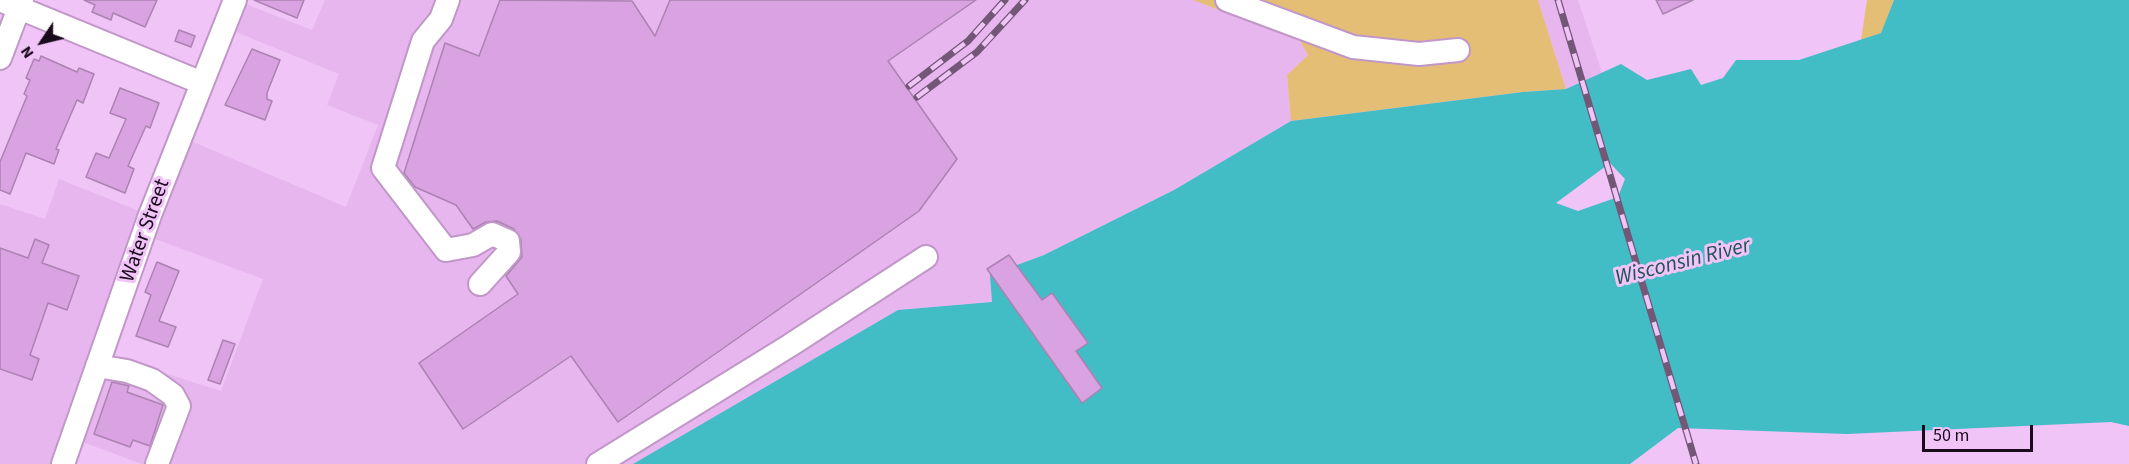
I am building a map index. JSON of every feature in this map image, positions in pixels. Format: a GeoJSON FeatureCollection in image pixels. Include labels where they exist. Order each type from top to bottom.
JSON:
{"type":"FeatureCollection","features":[{"type":"Feature","properties":{"kind":"street","name":"Water Street"},"geometry":{"type":"LineString","coordinates":[[63,464],[150,215],[235,0]]}},
{"type":"Feature","properties":{"kind":"street"},"geometry":{"type":"LineString","coordinates":[[448,0],[441,19],[423,41],[383,168],[446,250],[473,245],[492,234],[508,241],[509,252],[480,284]]}},
{"type":"Feature","properties":{"kind":"street"},"geometry":{"type":"LineString","coordinates":[[1227,0],[1353,47],[1419,54],[1458,50]]}},
{"type":"Feature","properties":{"kind":"street"},"geometry":{"type":"LineString","coordinates":[[0,58],[14,2],[202,83]]}},
{"type":"Feature","properties":{"kind":"street"},"geometry":{"type":"LineString","coordinates":[[598,464],[789,346],[926,257]]}},
{"type":"Feature","properties":{"kind":"street"},"geometry":{"type":"LineString","coordinates":[[97,366],[127,371],[152,380],[173,395],[179,406],[158,464]]}},
{"type":"Feature","properties":{"kind":"shaded area"},"geometry":{"type":"Polygon","coordinates":[[[325,0],[1194,0],[1300,41],[1308,55],[1287,75],[1291,121],[1174,190],[1044,255],[990,275],[992,302],[898,310],[633,464],[142,464],[80,441],[111,356],[221,391],[263,279],[155,239],[191,141],[346,207],[378,125],[327,105],[339,74],[236,32],[246,4],[312,30],[325,0]]]}},
{"type":"Feature","properties":{"kind":"shaded area"},"geometry":{"type":"Polygon","coordinates":[[[1193,0],[1538,0],[1566,89],[1523,92],[1291,121],[1287,75],[1308,55],[1300,41],[1193,0]]]}},
{"type":"Feature","properties":{"kind":"shaded area"},"geometry":{"type":"Polygon","coordinates":[[[1538,0],[1578,0],[1602,73],[1566,89],[1538,0]]]}},
{"type":"Feature","properties":{"kind":"shaded area"},"geometry":{"type":"Polygon","coordinates":[[[1867,0],[1894,0],[1882,33],[1861,40],[1867,0]]]}},
{"type":"Feature","properties":{"kind":"shaded area"},"geometry":{"type":"Polygon","coordinates":[[[59,179],[142,212],[50,464],[0,464],[0,204],[45,219],[59,179]]]}},
{"type":"Feature","properties":{"kind":"water","name":"Wisconsin River"},"geometry":{"type":"Polygon","coordinates":[[[1894,0],[2129,0],[2129,426],[2111,422],[1847,434],[1678,428],[1630,464],[633,464],[898,310],[992,302],[990,275],[1044,255],[1174,190],[1291,121],[1523,92],[1566,89],[1621,64],[1647,80],[1691,69],[1701,85],[1723,78],[1736,60],[1799,60],[1881,33],[1894,0]],[[1610,163],[1556,203],[1578,211],[1618,197],[1625,179],[1610,163]]]}},
{"type":"Feature","properties":{"kind":"building"},"geometry":{"type":"Polygon","coordinates":[[[84,0],[157,0],[145,27],[113,13],[111,20],[92,12],[95,5],[84,0]]]}},
{"type":"Feature","properties":{"kind":"building"},"geometry":{"type":"Polygon","coordinates":[[[254,0],[304,0],[297,18],[254,0]]]}},
{"type":"Feature","properties":{"kind":"building"},"geometry":{"type":"Polygon","coordinates":[[[500,0],[632,1],[655,36],[670,0],[976,0],[888,61],[957,159],[919,211],[618,422],[571,356],[463,429],[419,363],[518,294],[506,276],[522,257],[521,240],[514,229],[497,221],[486,222],[473,229],[456,205],[415,187],[404,173],[445,43],[479,56],[500,0]]]}},
{"type":"Feature","properties":{"kind":"building"},"geometry":{"type":"Polygon","coordinates":[[[1656,0],[1693,0],[1663,14],[1656,0]]]}},
{"type":"Feature","properties":{"kind":"building"},"geometry":{"type":"Polygon","coordinates":[[[179,30],[195,36],[191,47],[175,41],[179,30]]]}},
{"type":"Feature","properties":{"kind":"building"},"geometry":{"type":"Polygon","coordinates":[[[252,49],[280,60],[267,93],[267,99],[272,101],[265,120],[225,105],[252,49]]]}},
{"type":"Feature","properties":{"kind":"building"},"geometry":{"type":"Polygon","coordinates":[[[41,56],[77,72],[79,68],[94,74],[83,103],[77,100],[56,149],[59,150],[54,164],[26,153],[10,194],[0,190],[0,162],[27,96],[24,94],[30,80],[26,78],[34,59],[39,61],[41,56]]]}},
{"type":"Feature","properties":{"kind":"building"},"geometry":{"type":"Polygon","coordinates":[[[120,88],[159,103],[150,128],[146,126],[128,166],[134,169],[125,193],[86,177],[96,153],[109,158],[126,119],[110,113],[120,88]]]}},
{"type":"Feature","properties":{"kind":"building"},"geometry":{"type":"Polygon","coordinates":[[[35,239],[49,245],[42,263],[79,276],[67,310],[48,303],[30,355],[39,359],[32,380],[0,369],[0,248],[28,258],[35,239]]]}},
{"type":"Feature","properties":{"kind":"building"},"geometry":{"type":"Polygon","coordinates":[[[1009,255],[1042,300],[1052,293],[1088,343],[1076,351],[1102,388],[1082,403],[987,269],[1009,255]]]}},
{"type":"Feature","properties":{"kind":"building"},"geometry":{"type":"Polygon","coordinates":[[[157,262],[179,271],[159,321],[176,327],[168,347],[136,336],[151,295],[145,292],[157,262]]]}},
{"type":"Feature","properties":{"kind":"building"},"geometry":{"type":"Polygon","coordinates":[[[223,340],[235,344],[220,384],[208,380],[223,340]]]}},
{"type":"Feature","properties":{"kind":"building"},"geometry":{"type":"Polygon","coordinates":[[[112,382],[129,386],[127,392],[163,405],[150,446],[133,440],[130,447],[94,434],[112,382]]]}},
{"type":"Feature","properties":{"kind":"railway"},"geometry":{"type":"LineString","coordinates":[[909,86],[968,41],[1005,0]]}},
{"type":"Feature","properties":{"kind":"railway"},"geometry":{"type":"LineString","coordinates":[[917,97],[977,52],[1025,0]]}},
{"type":"Feature","properties":{"kind":"railway"},"geometry":{"type":"LineString","coordinates":[[1558,0],[1696,464]]}}]}
